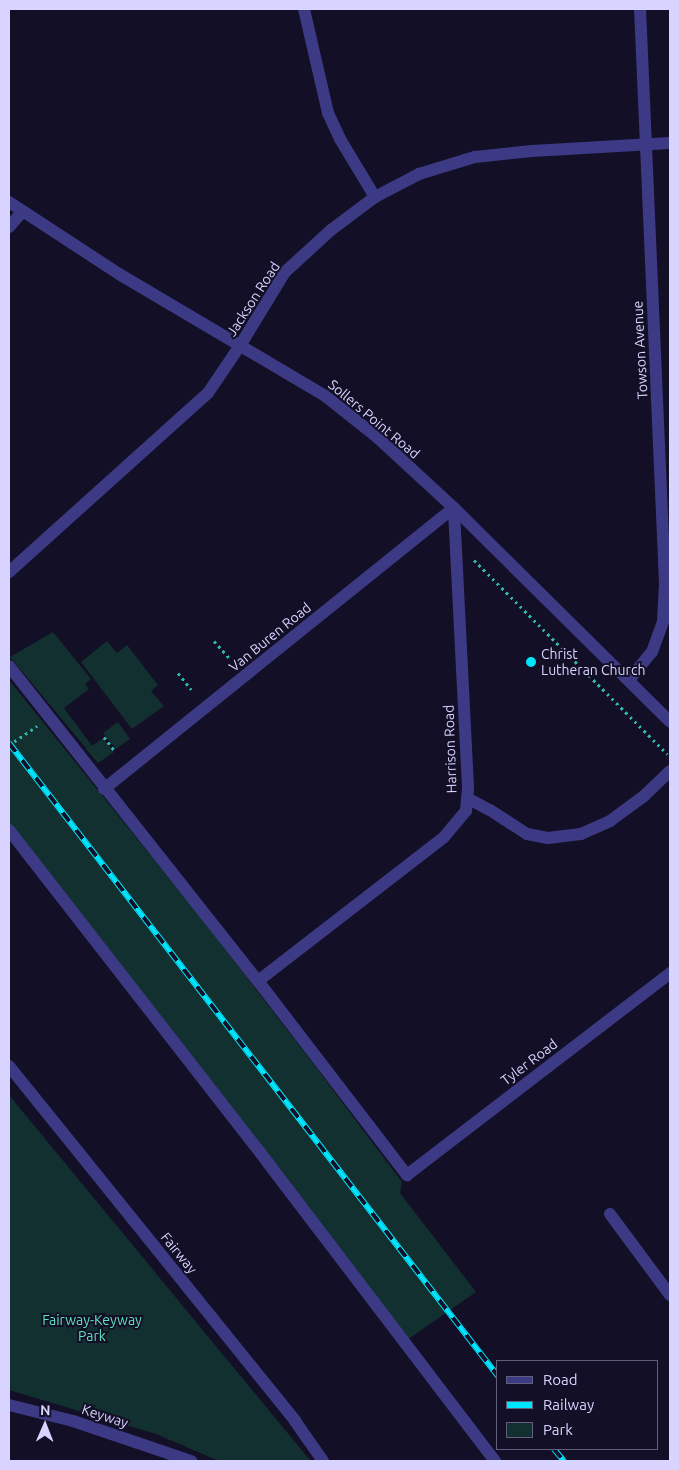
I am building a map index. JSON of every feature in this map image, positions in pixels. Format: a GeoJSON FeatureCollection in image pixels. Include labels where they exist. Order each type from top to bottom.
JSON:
{"type":"FeatureCollection","features":[{"type":"Feature","properties":{"kind":"street"},"geometry":{"type":"LineString","coordinates":[[304,9],[328,113],[340,139],[374,197]]}},
{"type":"Feature","properties":{"kind":"street","name":"Towson Avenue"},"geometry":{"type":"LineString","coordinates":[[629,680],[652,652],[663,621],[665,583],[640,9]]}},
{"type":"Feature","properties":{"kind":"street","name":"Jackson Road"},"geometry":{"type":"LineString","coordinates":[[9,572],[208,393],[241,344],[285,272],[331,230],[374,197],[419,174],[475,156],[670,143]]}},
{"type":"Feature","properties":{"kind":"street","name":"Sollers Point Road"},"geometry":{"type":"LineString","coordinates":[[9,202],[118,274],[241,344],[324,395],[377,437],[454,508],[670,722]]}},
{"type":"Feature","properties":{"kind":"street"},"geometry":{"type":"LineString","coordinates":[[9,227],[22,212]]}},
{"type":"Feature","properties":{"kind":"street","name":"Harrison Road"},"geometry":{"type":"LineString","coordinates":[[258,981],[444,837],[466,811],[468,787],[454,508]]}},
{"type":"Feature","properties":{"kind":"street","name":"Van Buren Road"},"geometry":{"type":"LineString","coordinates":[[104,789],[454,508]]}},
{"type":"Feature","properties":{"kind":"street"},"geometry":{"type":"LineString","coordinates":[[9,666],[104,789],[258,981]]}},
{"type":"Feature","properties":{"kind":"street"},"geometry":{"type":"LineString","coordinates":[[467,798],[490,810],[527,834],[548,838],[580,834],[610,821],[644,796],[670,771]]}},
{"type":"Feature","properties":{"kind":"street"},"geometry":{"type":"LineString","coordinates":[[9,830],[268,1163],[495,1461]]}},
{"type":"Feature","properties":{"kind":"street","name":"Tyler Road"},"geometry":{"type":"LineString","coordinates":[[258,981],[407,1175],[670,973]]}},
{"type":"Feature","properties":{"kind":"street","name":"Fairway"},"geometry":{"type":"LineString","coordinates":[[9,1066],[295,1421],[324,1461]]}},
{"type":"Feature","properties":{"kind":"street"},"geometry":{"type":"LineString","coordinates":[[610,1214],[666,1281],[670,1295]]}},
{"type":"Feature","properties":{"kind":"street","name":"Keyway"},"geometry":{"type":"LineString","coordinates":[[9,1405],[72,1421],[191,1461]]}},
{"type":"Feature","properties":{"kind":"path"},"geometry":{"type":"LineString","coordinates":[[456,542],[670,757]]}},
{"type":"Feature","properties":{"kind":"path"},"geometry":{"type":"LineString","coordinates":[[214,641],[230,659]]}},
{"type":"Feature","properties":{"kind":"path"},"geometry":{"type":"LineString","coordinates":[[178,673],[191,689]]}},
{"type":"Feature","properties":{"kind":"path"},"geometry":{"type":"LineString","coordinates":[[9,745],[41,724],[44,711]]}},
{"type":"Feature","properties":{"kind":"path"},"geometry":{"type":"LineString","coordinates":[[104,737],[114,750]]}},
{"type":"Feature","properties":{"kind":"green space"},"geometry":{"type":"Polygon","coordinates":[[[53,632],[91,679],[85,684],[89,689],[64,708],[92,746],[103,738],[114,752],[98,763],[85,748],[90,746],[85,747],[10,657],[53,632]]]}},
{"type":"Feature","properties":{"kind":"green space"},"geometry":{"type":"Polygon","coordinates":[[[107,641],[117,653],[127,645],[158,685],[151,691],[164,706],[132,729],[81,662],[107,641]]]}},
{"type":"Feature","properties":{"kind":"green space"},"geometry":{"type":"Polygon","coordinates":[[[9,680],[201,918],[315,1066],[402,1182],[400,1193],[476,1292],[407,1340],[9,835],[9,680]]]}},
{"type":"Feature","properties":{"kind":"green space"},"geometry":{"type":"Polygon","coordinates":[[[118,722],[130,739],[116,749],[103,733],[118,722]]]}},
{"type":"Feature","properties":{"kind":"green space","name":"Fairway-Keyway Park"},"geometry":{"type":"Polygon","coordinates":[[[9,1095],[310,1461],[219,1461],[156,1434],[9,1390],[9,1095]]]}},
{"type":"Feature","properties":{"kind":"railway"},"geometry":{"type":"LineString","coordinates":[[9,743],[497,1375]]}},
{"type":"Feature","properties":{"kind":"railway"},"geometry":{"type":"LineString","coordinates":[[555,1450],[564,1461]]}},
{"type":"Feature","properties":{"kind":"place","name":"Christ Lutheran Church"},"geometry":{"type":"Point","coordinates":[531,662]}}]}
